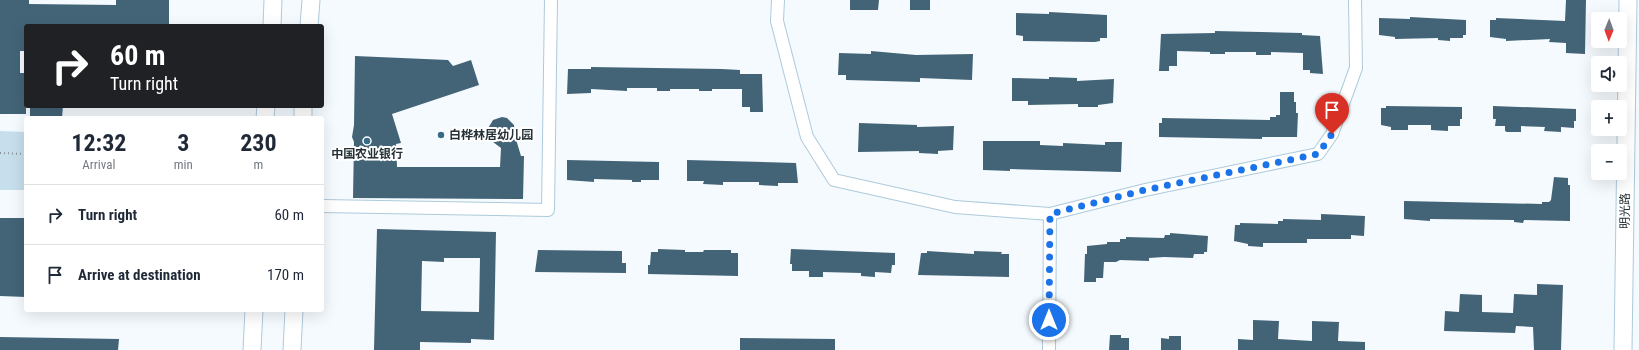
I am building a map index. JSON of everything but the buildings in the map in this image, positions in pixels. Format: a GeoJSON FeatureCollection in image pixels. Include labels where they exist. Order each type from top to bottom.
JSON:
{"type":"FeatureCollection","features":[{"type":"Feature","properties":{"kind":"main road"},"geometry":{"type":"LineString","coordinates":[[272,24],[273,0]]}},
{"type":"Feature","properties":{"kind":"main road"},"geometry":{"type":"LineString","coordinates":[[309,24],[311,0]]}},
{"type":"Feature","properties":{"kind":"main road","name":"明光路"},"geometry":{"type":"LineString","coordinates":[[1623,350],[1628,0]]}},
{"type":"Feature","properties":{"kind":"main road"},"geometry":{"type":"LineString","coordinates":[[252,350],[254,312]]}},
{"type":"Feature","properties":{"kind":"main road"},"geometry":{"type":"LineString","coordinates":[[292,350],[294,312]]}},
{"type":"Feature","properties":{"kind":"street"},"geometry":{"type":"LineString","coordinates":[[324,206],[548,210],[551,0]]}},
{"type":"Feature","properties":{"kind":"street"},"geometry":{"type":"LineString","coordinates":[[778,0],[777,21],[807,137],[834,180],[955,207],[1050,214],[1145,190],[1318,154],[1332,134],[1356,68],[1355,0]]}},
{"type":"Feature","properties":{"kind":"street"},"geometry":{"type":"LineString","coordinates":[[1049,350],[1050,214]]}},
{"type":"Feature","properties":{"kind":"path"},"geometry":{"type":"LineString","coordinates":[[0,154],[24,154]]}},
{"type":"Feature","properties":{"kind":"shaded area"},"geometry":{"type":"Polygon","coordinates":[[[0,131],[24,132],[24,190],[0,190],[0,131]]]}},
{"type":"Feature","properties":{"kind":"place","name":"白桦林居幼儿园"},"geometry":{"type":"Point","coordinates":[441,135]}},
{"type":"Feature","properties":{"kind":"place","name":"中国农业银行"},"geometry":{"type":"Point","coordinates":[367,141]}},
{"type":"Feature","properties":{"kind":"route"},"geometry":{"type":"LineString","coordinates":[[1049,320],[1050,214],[1145,190],[1318,154],[1332,134]]}}]}
